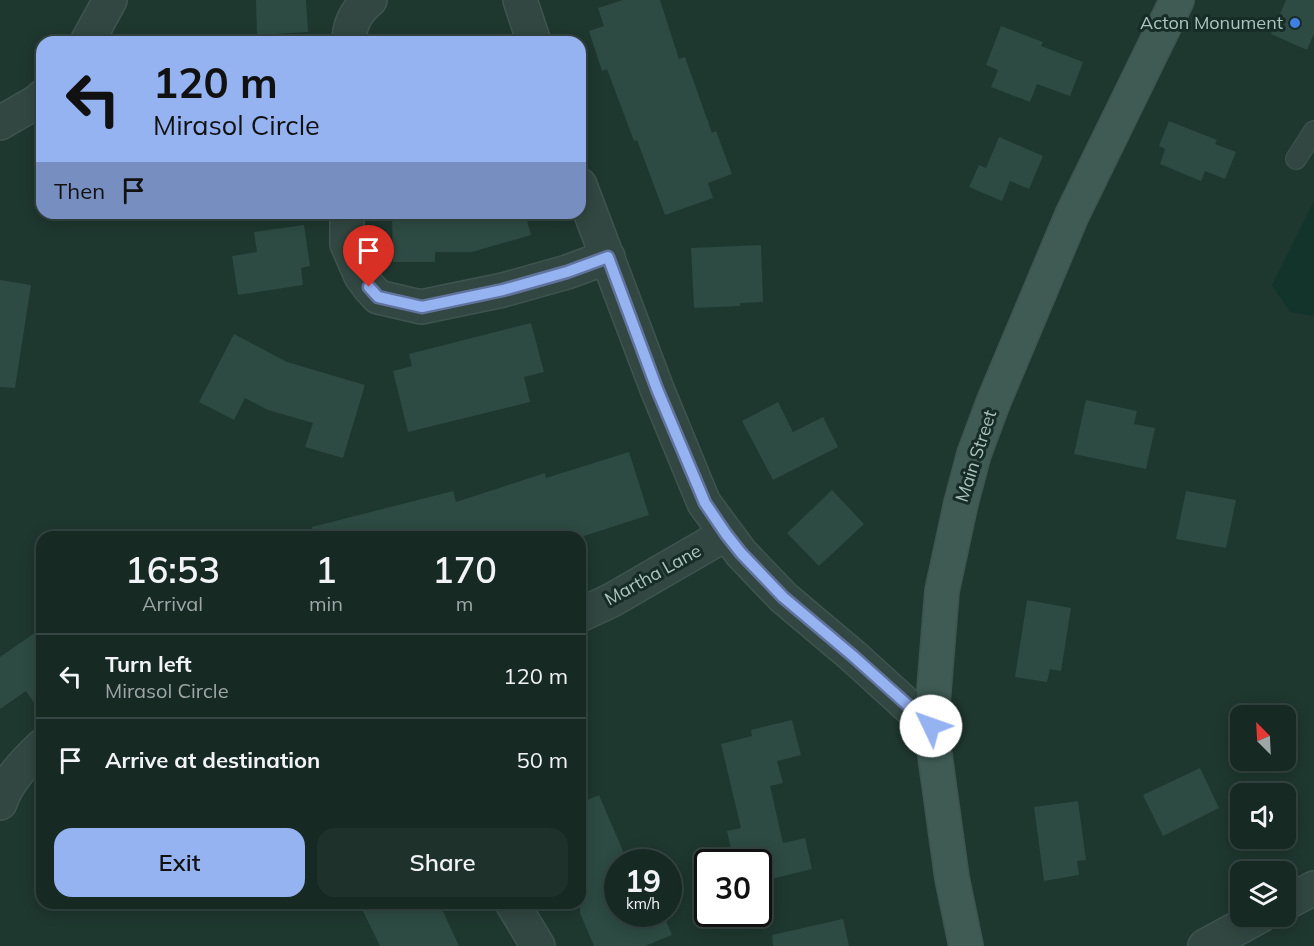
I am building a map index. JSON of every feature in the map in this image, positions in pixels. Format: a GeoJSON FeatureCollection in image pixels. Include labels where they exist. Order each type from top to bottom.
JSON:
{"type":"FeatureCollection","features":[{"type":"Feature","properties":{"kind":"main road","name":"Main Street"},"geometry":{"type":"LineString","coordinates":[[966,946],[952,878],[931,726],[942,591],[961,503],[974,454],[993,403],[1072,215],[1177,0]]}},
{"type":"Feature","properties":{"kind":"street"},"geometry":{"type":"LineString","coordinates":[[90,36],[110,0]]}},
{"type":"Feature","properties":{"kind":"street"},"geometry":{"type":"LineString","coordinates":[[349,36],[353,19],[370,0]]}},
{"type":"Feature","properties":{"kind":"street"},"geometry":{"type":"LineString","coordinates":[[520,0],[532,36]]}},
{"type":"Feature","properties":{"kind":"street"},"geometry":{"type":"LineString","coordinates":[[0,123],[36,103]]}},
{"type":"Feature","properties":{"kind":"street"},"geometry":{"type":"LineString","coordinates":[[586,200],[657,389],[705,503],[741,553],[783,597],[931,726]]}},
{"type":"Feature","properties":{"kind":"street"},"geometry":{"type":"LineString","coordinates":[[347,219],[347,244],[361,276],[369,287],[378,297],[422,307],[503,290],[567,272],[608,257]]}},
{"type":"Feature","properties":{"kind":"street","name":"Martha Lane"},"geometry":{"type":"LineString","coordinates":[[586,612],[612,600],[726,534]]}},
{"type":"Feature","properties":{"kind":"street"},"geometry":{"type":"LineString","coordinates":[[0,802],[16,774],[36,752]]}},
{"type":"Feature","properties":{"kind":"street"},"geometry":{"type":"LineString","coordinates":[[1296,898],[1314,888]]}},
{"type":"Feature","properties":{"kind":"street"},"geometry":{"type":"LineString","coordinates":[[515,909],[537,946]]}},
{"type":"Feature","properties":{"kind":"street"},"geometry":{"type":"LineString","coordinates":[[1205,946],[1240,927]]}},
{"type":"Feature","properties":{"kind":"lane"},"geometry":{"type":"LineString","coordinates":[[1296,159],[1314,131]]}},
{"type":"Feature","properties":{"kind":"shaded area"},"geometry":{"type":"Polygon","coordinates":[[[1314,201],[1314,316],[1290,312],[1272,285],[1314,201]]]}},
{"type":"Feature","properties":{"kind":"building"},"geometry":{"type":"Polygon","coordinates":[[[256,0],[306,0],[308,32],[257,35],[256,0]]]}},
{"type":"Feature","properties":{"kind":"building"},"geometry":{"type":"Polygon","coordinates":[[[623,0],[660,0],[679,59],[685,57],[712,133],[716,131],[732,174],[708,183],[713,198],[665,215],[607,69],[602,71],[589,31],[604,26],[598,8],[623,0]]]}},
{"type":"Feature","properties":{"kind":"building","name":"Acton Monument"},"geometry":{"type":"Polygon","coordinates":[[[1286,0],[1314,0],[1314,34],[1307,50],[1271,34],[1286,0]]]}},
{"type":"Feature","properties":{"kind":"building"},"geometry":{"type":"Polygon","coordinates":[[[1001,26],[1043,42],[1041,46],[1083,62],[1070,96],[1037,84],[1030,102],[991,87],[998,70],[986,65],[1001,26]]]}},
{"type":"Feature","properties":{"kind":"building"},"geometry":{"type":"Polygon","coordinates":[[[1169,121],[1217,140],[1215,144],[1236,152],[1225,179],[1205,171],[1201,181],[1160,164],[1165,149],[1159,146],[1169,121]]]}},
{"type":"Feature","properties":{"kind":"building"},"geometry":{"type":"Polygon","coordinates":[[[999,137],[1043,156],[1029,189],[1010,181],[1002,201],[969,187],[979,165],[986,168],[999,137]]]}},
{"type":"Feature","properties":{"kind":"building"},"geometry":{"type":"Polygon","coordinates":[[[392,219],[527,219],[531,235],[472,252],[435,252],[435,262],[393,262],[392,219]]]}},
{"type":"Feature","properties":{"kind":"building"},"geometry":{"type":"Polygon","coordinates":[[[304,225],[310,266],[301,268],[303,285],[238,295],[232,256],[257,252],[254,232],[304,225]]]}},
{"type":"Feature","properties":{"kind":"building"},"geometry":{"type":"Polygon","coordinates":[[[761,245],[763,302],[740,303],[740,306],[694,308],[691,248],[761,245]]]}},
{"type":"Feature","properties":{"kind":"building"},"geometry":{"type":"Polygon","coordinates":[[[0,280],[31,285],[15,388],[0,387],[0,280]]]}},
{"type":"Feature","properties":{"kind":"building"},"geometry":{"type":"Polygon","coordinates":[[[531,323],[544,372],[524,377],[530,402],[408,432],[393,371],[412,366],[409,354],[531,323]]]}},
{"type":"Feature","properties":{"kind":"building"},"geometry":{"type":"Polygon","coordinates":[[[234,334],[287,362],[365,385],[343,458],[305,447],[313,423],[268,410],[245,398],[234,420],[199,402],[234,334]]]}},
{"type":"Feature","properties":{"kind":"building"},"geometry":{"type":"Polygon","coordinates":[[[1086,400],[1137,411],[1134,424],[1155,428],[1146,469],[1074,454],[1086,400]]]}},
{"type":"Feature","properties":{"kind":"building"},"geometry":{"type":"Polygon","coordinates":[[[778,402],[793,432],[823,417],[838,447],[773,480],[742,421],[778,402]]]}},
{"type":"Feature","properties":{"kind":"building"},"geometry":{"type":"Polygon","coordinates":[[[629,452],[649,515],[586,535],[586,531],[312,531],[312,527],[453,491],[456,502],[545,473],[546,478],[629,452]]]}},
{"type":"Feature","properties":{"kind":"building"},"geometry":{"type":"Polygon","coordinates":[[[832,490],[864,524],[819,566],[787,533],[832,490]]]}},
{"type":"Feature","properties":{"kind":"building"},"geometry":{"type":"Polygon","coordinates":[[[1186,491],[1236,500],[1226,548],[1176,539],[1186,491]]]}},
{"type":"Feature","properties":{"kind":"building"},"geometry":{"type":"Polygon","coordinates":[[[1027,600],[1071,608],[1061,671],[1050,669],[1047,682],[1015,677],[1027,600]]]}},
{"type":"Feature","properties":{"kind":"building"},"geometry":{"type":"Polygon","coordinates":[[[36,632],[36,705],[26,691],[0,709],[0,657],[36,632]]]}},
{"type":"Feature","properties":{"kind":"building"},"geometry":{"type":"Polygon","coordinates":[[[792,720],[801,755],[777,761],[783,783],[770,786],[783,843],[805,838],[812,869],[772,879],[772,849],[731,849],[727,831],[741,828],[721,744],[752,736],[751,730],[792,720]]]}},
{"type":"Feature","properties":{"kind":"building"},"geometry":{"type":"Polygon","coordinates":[[[1200,768],[1219,808],[1163,836],[1143,795],[1200,768]]]}},
{"type":"Feature","properties":{"kind":"building"},"geometry":{"type":"Polygon","coordinates":[[[599,795],[622,849],[604,849],[604,927],[669,927],[672,935],[645,946],[594,946],[580,913],[580,909],[586,909],[586,800],[599,795]]]}},
{"type":"Feature","properties":{"kind":"building"},"geometry":{"type":"Polygon","coordinates":[[[1078,801],[1086,860],[1077,861],[1079,875],[1044,881],[1034,807],[1078,801]]]}},
{"type":"Feature","properties":{"kind":"building"},"geometry":{"type":"Polygon","coordinates":[[[362,909],[442,909],[459,946],[380,946],[362,909]]]}},
{"type":"Feature","properties":{"kind":"building"},"geometry":{"type":"Polygon","coordinates":[[[843,919],[849,946],[773,946],[772,935],[843,919]]]}},
{"type":"Feature","properties":{"kind":"place","name":"Acton Monument"},"geometry":{"type":"Point","coordinates":[1295,23]}},
{"type":"Feature","properties":{"kind":"route"},"geometry":{"type":"LineString","coordinates":[[369,287],[378,297],[422,307],[503,290],[567,272],[608,257],[657,389],[705,503],[726,534],[783,597],[931,726]]}}]}
